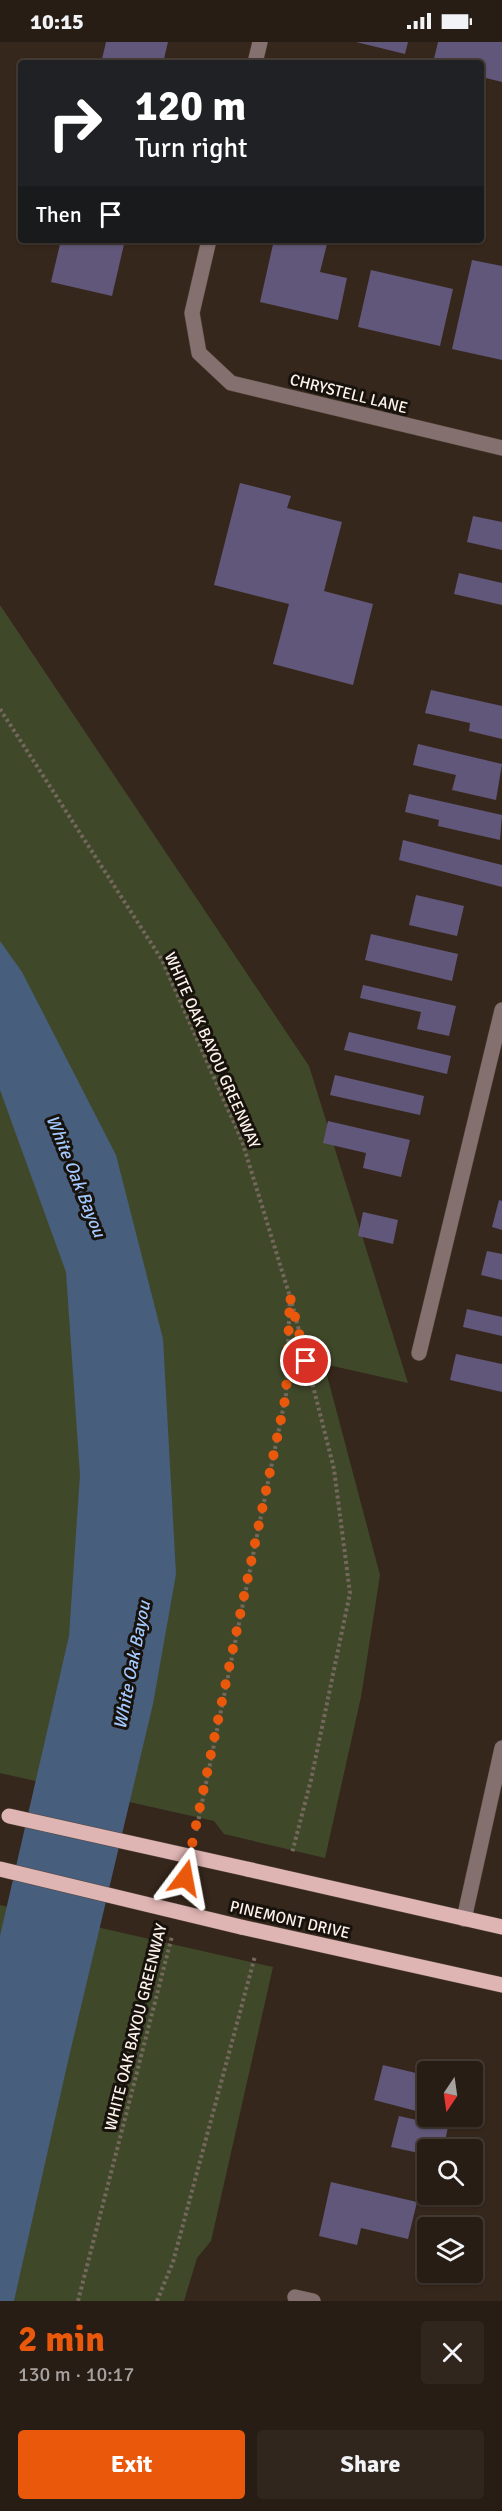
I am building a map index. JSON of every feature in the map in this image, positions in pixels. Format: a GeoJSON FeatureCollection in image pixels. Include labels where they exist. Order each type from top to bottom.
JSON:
{"type":"FeatureCollection","features":[{"type":"Feature","properties":{"kind":"main road"},"geometry":{"type":"LineString","coordinates":[[0,1814],[502,1927]]}},
{"type":"Feature","properties":{"kind":"main road","name":"PINEMONT DRIVE"},"geometry":{"type":"LineString","coordinates":[[0,1869],[241,1927],[502,1985]]}},
{"type":"Feature","properties":{"kind":"street"},"geometry":{"type":"LineString","coordinates":[[256,60],[260,42]]}},
{"type":"Feature","properties":{"kind":"street","name":"CHRYSTELL LANE"},"geometry":{"type":"LineString","coordinates":[[208,243],[192,313],[199,353],[231,383],[502,448]]}},
{"type":"Feature","properties":{"kind":"street"},"geometry":{"type":"LineString","coordinates":[[419,1353],[502,1010]]}},
{"type":"Feature","properties":{"kind":"street"},"geometry":{"type":"LineString","coordinates":[[465,1918],[502,1748]]}},
{"type":"Feature","properties":{"kind":"street"},"geometry":{"type":"LineString","coordinates":[[295,2297],[313,2301]]}},
{"type":"Feature","properties":{"kind":"path","name":"WHITE OAK BAYOU GREENWAY"},"geometry":{"type":"LineString","coordinates":[[0,709],[162,960],[242,1141],[290,1297],[334,1468],[350,1593],[310,1780],[290,1860]]}},
{"type":"Feature","properties":{"kind":"path","name":"WHITE OAK BAYOU GREENWAY"},"geometry":{"type":"LineString","coordinates":[[193,1844],[286,1395],[290,1297]]}},
{"type":"Feature","properties":{"kind":"path","name":"WHITE OAK BAYOU GREENWAY"},"geometry":{"type":"LineString","coordinates":[[78,2301],[174,1925]]}},
{"type":"Feature","properties":{"kind":"path"},"geometry":{"type":"LineString","coordinates":[[157,2301],[173,2262],[254,1959]]}},
{"type":"Feature","properties":{"kind":"green space"},"geometry":{"type":"Polygon","coordinates":[[[0,605],[309,1066],[408,1383],[324,1364],[380,1575],[361,1697],[325,1858],[224,1834],[214,1821],[0,1773],[0,605]]]}},
{"type":"Feature","properties":{"kind":"green space"},"geometry":{"type":"Polygon","coordinates":[[[0,1905],[273,1967],[211,2241],[197,2258],[184,2301],[0,2301],[0,1905]]]}},
{"type":"Feature","properties":{"kind":"water","name":"White Oak Bayou"},"geometry":{"type":"Polygon","coordinates":[[[0,941],[22,972],[116,1155],[163,1339],[176,1574],[153,1704],[68,2061],[14,2301],[0,2301],[0,1936],[69,1636],[80,1475],[66,1272],[0,1090],[0,941]]]}},
{"type":"Feature","properties":{"kind":"building"},"geometry":{"type":"Polygon","coordinates":[[[106,42],[168,42],[164,60],[102,59],[106,42]]]}},
{"type":"Feature","properties":{"kind":"building"},"geometry":{"type":"Polygon","coordinates":[[[356,42],[408,42],[405,54],[356,42]]]}},
{"type":"Feature","properties":{"kind":"building"},"geometry":{"type":"Polygon","coordinates":[[[438,42],[502,42],[502,82],[484,78],[484,60],[434,60],[438,42]]]}},
{"type":"Feature","properties":{"kind":"building"},"geometry":{"type":"Polygon","coordinates":[[[60,243],[124,243],[112,296],[51,282],[60,243]]]}},
{"type":"Feature","properties":{"kind":"building"},"geometry":{"type":"Polygon","coordinates":[[[273,243],[327,243],[320,272],[347,278],[338,320],[260,302],[273,243]]]}},
{"type":"Feature","properties":{"kind":"building"},"geometry":{"type":"Polygon","coordinates":[[[472,260],[502,266],[502,360],[452,349],[472,260]]]}},
{"type":"Feature","properties":{"kind":"building"},"geometry":{"type":"Polygon","coordinates":[[[371,270],[453,289],[440,346],[358,327],[371,270]]]}},
{"type":"Feature","properties":{"kind":"building"},"geometry":{"type":"Polygon","coordinates":[[[240,483],[291,496],[287,508],[342,522],[324,591],[373,604],[353,685],[273,664],[289,604],[214,585],[240,483]]]}},
{"type":"Feature","properties":{"kind":"building"},"geometry":{"type":"Polygon","coordinates":[[[473,516],[502,522],[502,550],[467,542],[473,516]]]}},
{"type":"Feature","properties":{"kind":"building"},"geometry":{"type":"Polygon","coordinates":[[[459,573],[502,583],[502,605],[454,594],[459,573]]]}},
{"type":"Feature","properties":{"kind":"building"},"geometry":{"type":"Polygon","coordinates":[[[431,690],[502,706],[502,739],[469,731],[470,723],[425,713],[431,690]]]}},
{"type":"Feature","properties":{"kind":"building"},"geometry":{"type":"Polygon","coordinates":[[[418,744],[502,764],[496,800],[452,790],[456,775],[413,765],[418,744]]]}},
{"type":"Feature","properties":{"kind":"building"},"geometry":{"type":"Polygon","coordinates":[[[409,794],[502,815],[500,840],[438,826],[439,820],[405,812],[409,794]]]}},
{"type":"Feature","properties":{"kind":"building"},"geometry":{"type":"Polygon","coordinates":[[[403,840],[502,865],[502,887],[399,860],[403,840]]]}},
{"type":"Feature","properties":{"kind":"building"},"geometry":{"type":"Polygon","coordinates":[[[416,895],[464,906],[457,936],[409,925],[416,895]]]}},
{"type":"Feature","properties":{"kind":"building"},"geometry":{"type":"Polygon","coordinates":[[[371,934],[458,954],[452,981],[365,960],[371,934]]]}},
{"type":"Feature","properties":{"kind":"building"},"geometry":{"type":"Polygon","coordinates":[[[363,985],[456,1006],[449,1036],[417,1029],[421,1012],[360,998],[363,985]]]}},
{"type":"Feature","properties":{"kind":"building"},"geometry":{"type":"Polygon","coordinates":[[[349,1032],[451,1056],[447,1074],[344,1050],[349,1032]]]}},
{"type":"Feature","properties":{"kind":"building"},"geometry":{"type":"Polygon","coordinates":[[[335,1075],[424,1096],[420,1115],[330,1095],[335,1075]]]}},
{"type":"Feature","properties":{"kind":"building"},"geometry":{"type":"Polygon","coordinates":[[[328,1121],[410,1140],[401,1177],[363,1168],[366,1153],[323,1143],[328,1121]]]}},
{"type":"Feature","properties":{"kind":"building"},"geometry":{"type":"Polygon","coordinates":[[[499,1200],[502,1201],[502,1230],[492,1227],[499,1200]]]}},
{"type":"Feature","properties":{"kind":"building"},"geometry":{"type":"Polygon","coordinates":[[[363,1212],[398,1220],[393,1244],[358,1236],[363,1212]]]}},
{"type":"Feature","properties":{"kind":"building"},"geometry":{"type":"Polygon","coordinates":[[[487,1251],[502,1254],[502,1280],[481,1275],[487,1251]]]}},
{"type":"Feature","properties":{"kind":"building"},"geometry":{"type":"Polygon","coordinates":[[[467,1309],[502,1317],[502,1336],[463,1327],[467,1309]]]}},
{"type":"Feature","properties":{"kind":"building"},"geometry":{"type":"Polygon","coordinates":[[[456,1354],[502,1364],[502,1392],[450,1380],[456,1354]]]}},
{"type":"Feature","properties":{"kind":"building"},"geometry":{"type":"Polygon","coordinates":[[[383,2065],[417,2073],[417,2111],[374,2100],[383,2065]]]}},
{"type":"Feature","properties":{"kind":"building"},"geometry":{"type":"Polygon","coordinates":[[[399,2116],[417,2120],[417,2127],[448,2127],[445,2139],[417,2139],[417,2153],[391,2147],[399,2116]]]}},
{"type":"Feature","properties":{"kind":"building"},"geometry":{"type":"Polygon","coordinates":[[[331,2182],[417,2202],[408,2239],[361,2228],[357,2245],[319,2236],[331,2182]]]}},
{"type":"Feature","properties":{"kind":"route"},"geometry":{"type":"LineString","coordinates":[[185,1878],[286,1395],[290,1297],[306,1361]]}}]}
